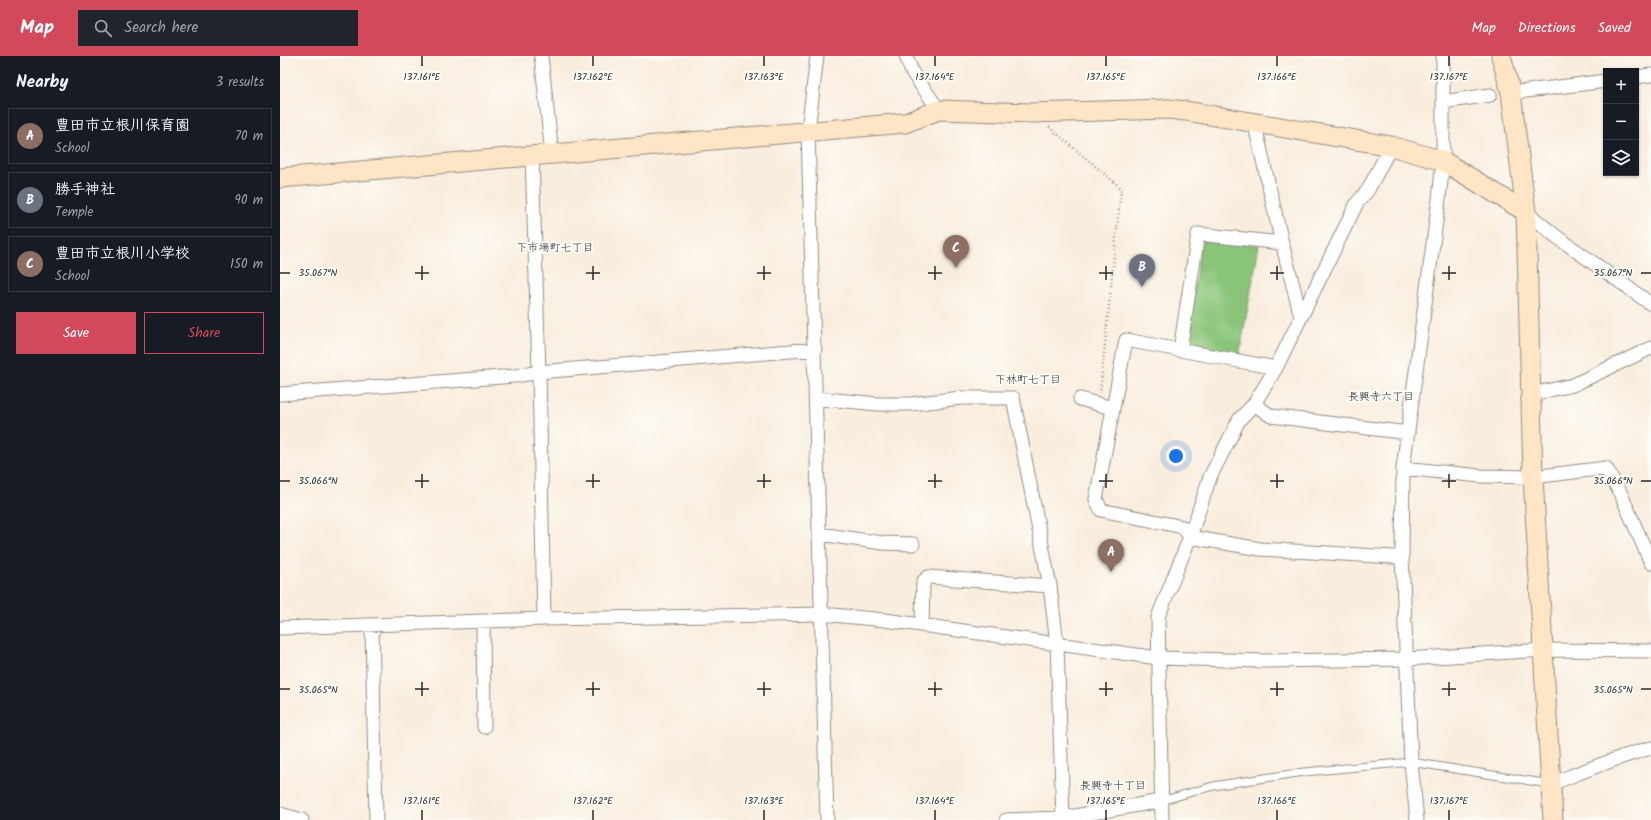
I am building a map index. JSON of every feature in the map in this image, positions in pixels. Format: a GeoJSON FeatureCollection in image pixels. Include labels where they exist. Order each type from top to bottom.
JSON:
{"type":"FeatureCollection","features":[{"type":"Feature","properties":{"kind":"street"},"geometry":{"type":"LineString","coordinates":[[541,56],[552,154]]}},
{"type":"Feature","properties":{"kind":"street"},"geometry":{"type":"LineString","coordinates":[[817,56],[808,131],[827,820]]}},
{"type":"Feature","properties":{"kind":"street"},"geometry":{"type":"LineString","coordinates":[[906,56],[912,72],[939,110]]}},
{"type":"Feature","properties":{"kind":"street"},"geometry":{"type":"LineString","coordinates":[[1417,820],[1411,762],[1402,556],[1403,468],[1443,161],[1443,56]]}},
{"type":"Feature","properties":{"kind":"street"},"geometry":{"type":"LineString","coordinates":[[1501,56],[1511,93],[1526,212],[1534,476],[1552,820]]}},
{"type":"Feature","properties":{"kind":"street"},"geometry":{"type":"LineString","coordinates":[[1639,77],[1651,75]]}},
{"type":"Feature","properties":{"kind":"street"},"geometry":{"type":"LineString","coordinates":[[1511,93],[1603,81]]}},
{"type":"Feature","properties":{"kind":"street"},"geometry":{"type":"LineString","coordinates":[[1443,102],[1490,95]]}},
{"type":"Feature","properties":{"kind":"street"},"geometry":{"type":"LineString","coordinates":[[280,178],[905,123],[939,110],[1031,113],[1168,108],[1254,121],[1391,146],[1443,161],[1526,212],[1557,237],[1648,299]]}},
{"type":"Feature","properties":{"kind":"street"},"geometry":{"type":"LineString","coordinates":[[1254,121],[1282,243],[1301,317]]}},
{"type":"Feature","properties":{"kind":"street"},"geometry":{"type":"LineString","coordinates":[[1162,820],[1158,617],[1190,537],[1210,477],[1239,420],[1254,404],[1276,368],[1357,203],[1368,190],[1391,146]]}},
{"type":"Feature","properties":{"kind":"street"},"geometry":{"type":"LineString","coordinates":[[532,156],[539,372],[544,619]]}},
{"type":"Feature","properties":{"kind":"street"},"geometry":{"type":"LineString","coordinates":[[1180,350],[1198,234],[1282,243]]}},
{"type":"Feature","properties":{"kind":"street"},"geometry":{"type":"LineString","coordinates":[[1276,368],[1126,340],[1096,499],[1101,510],[1183,527],[1190,537],[1260,548],[1393,557],[1402,556]]}},
{"type":"Feature","properties":{"kind":"street"},"geometry":{"type":"LineString","coordinates":[[1532,394],[1573,385],[1651,348]]}},
{"type":"Feature","properties":{"kind":"street"},"geometry":{"type":"LineString","coordinates":[[280,394],[515,376],[539,372],[815,349]]}},
{"type":"Feature","properties":{"kind":"street"},"geometry":{"type":"LineString","coordinates":[[816,398],[878,404],[911,404],[961,398],[1013,398],[1050,586],[1057,644],[1063,818]]}},
{"type":"Feature","properties":{"kind":"street"},"geometry":{"type":"LineString","coordinates":[[1080,399],[1099,403],[1112,408]]}},
{"type":"Feature","properties":{"kind":"street"},"geometry":{"type":"LineString","coordinates":[[1254,404],[1271,416],[1408,433]]}},
{"type":"Feature","properties":{"kind":"street"},"geometry":{"type":"LineString","coordinates":[[1403,468],[1480,476],[1534,476],[1606,468],[1621,494],[1651,564]]}},
{"type":"Feature","properties":{"kind":"street"},"geometry":{"type":"LineString","coordinates":[[819,534],[883,543],[913,544]]}},
{"type":"Feature","properties":{"kind":"street"},"geometry":{"type":"LineString","coordinates":[[922,625],[923,582],[928,577],[1050,586]]}},
{"type":"Feature","properties":{"kind":"street"},"geometry":{"type":"LineString","coordinates":[[280,628],[544,619],[822,614],[922,625],[1158,658],[1262,660],[1407,659],[1544,650],[1651,650]]}},
{"type":"Feature","properties":{"kind":"street"},"geometry":{"type":"LineString","coordinates":[[483,621],[484,727]]}},
{"type":"Feature","properties":{"kind":"street"},"geometry":{"type":"LineString","coordinates":[[372,626],[376,820]]}},
{"type":"Feature","properties":{"kind":"street"},"geometry":{"type":"LineString","coordinates":[[1551,784],[1621,756],[1651,748]]}},
{"type":"Feature","properties":{"kind":"street"},"geometry":{"type":"LineString","coordinates":[[1006,820],[1063,818],[1161,801]]}},
{"type":"Feature","properties":{"kind":"street"},"geometry":{"type":"LineString","coordinates":[[280,814],[302,820]]}},
{"type":"Feature","properties":{"kind":"lane"},"geometry":{"type":"LineString","coordinates":[[1161,801],[1213,786],[1304,772],[1411,762],[1551,784]]}},
{"type":"Feature","properties":{"kind":"path"},"geometry":{"type":"LineString","coordinates":[[1031,113],[1121,188],[1099,403]]}},
{"type":"Feature","properties":{"kind":"green space"},"geometry":{"type":"Polygon","coordinates":[[[1206,240],[1259,245],[1239,356],[1189,347],[1186,343],[1201,243],[1206,240]]]}},
{"type":"Feature","properties":{"kind":"place","name":"豊田市立根川小学校"},"geometry":{"type":"Point","coordinates":[956,268]}},
{"type":"Feature","properties":{"kind":"place","name":"勝手神社"},"geometry":{"type":"Point","coordinates":[1142,287]}},
{"type":"Feature","properties":{"kind":"place","name":"豊田市立根川保育園"},"geometry":{"type":"Point","coordinates":[1111,572]}},
{"type":"Feature","properties":{"kind":"district","name":"下市場町七丁目"},"geometry":{"type":"Point","coordinates":[555,247]}},
{"type":"Feature","properties":{"kind":"district","name":"下林町七丁目"},"geometry":{"type":"Point","coordinates":[1028,379]}},
{"type":"Feature","properties":{"kind":"district","name":"長興寺六丁目"},"geometry":{"type":"Point","coordinates":[1381,396]}},
{"type":"Feature","properties":{"kind":"district","name":"長興寺十丁目"},"geometry":{"type":"Point","coordinates":[1113,785]}}]}
